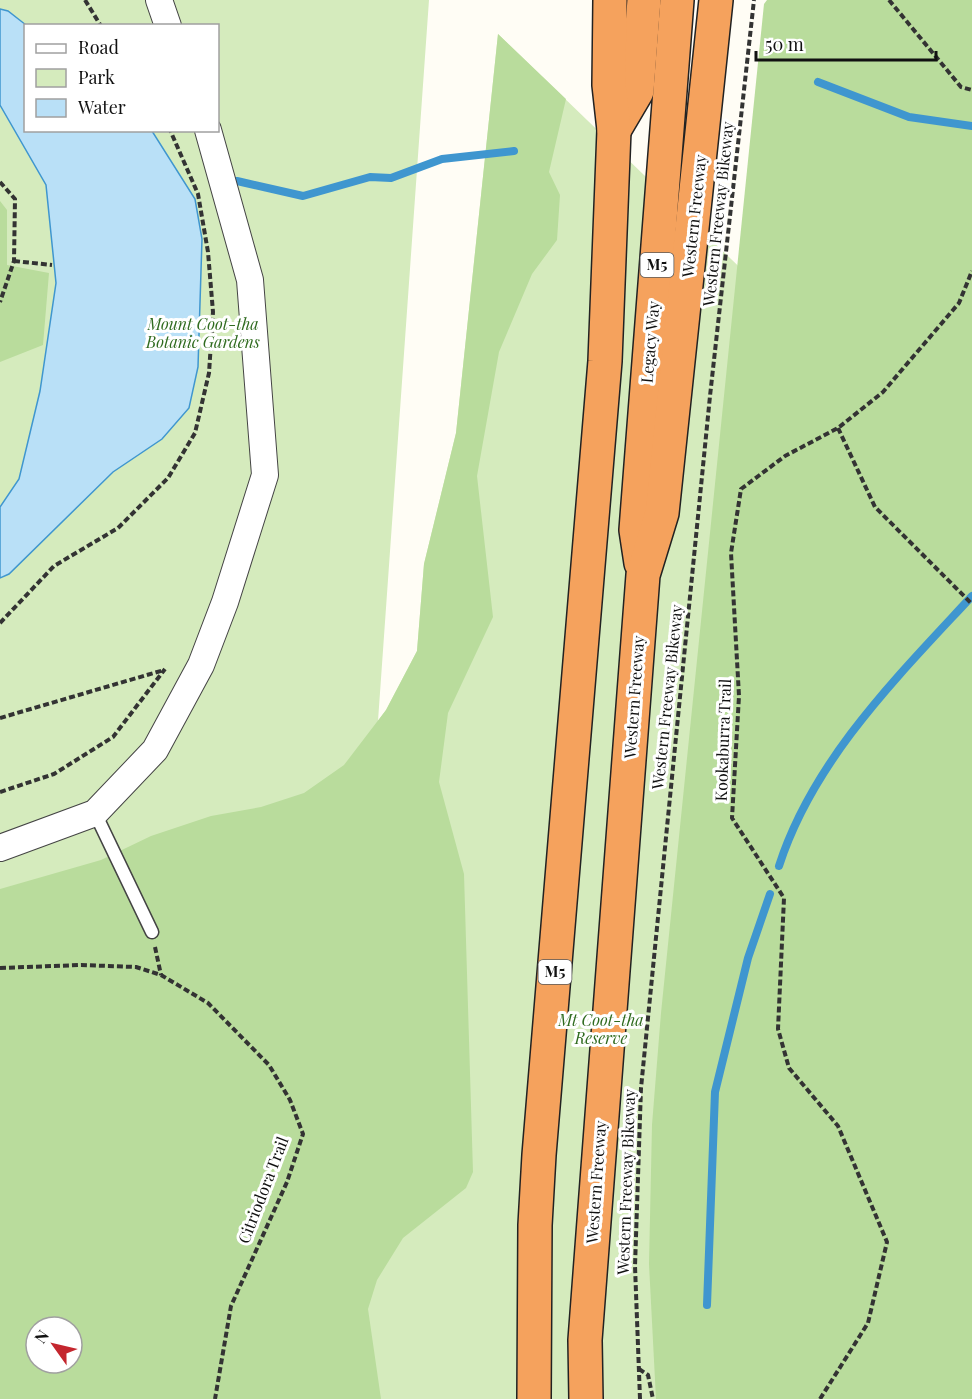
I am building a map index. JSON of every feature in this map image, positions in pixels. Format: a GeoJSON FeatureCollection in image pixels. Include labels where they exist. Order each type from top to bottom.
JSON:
{"type":"FeatureCollection","features":[{"type":"Feature","properties":{"kind":"highway","name":"M5"},"geometry":{"type":"LineString","coordinates":[[534,1399],[535,1225],[539,1155],[605,361],[614,130],[609,85],[610,0]]}},
{"type":"Feature","properties":{"kind":"highway","name":"M5"},"geometry":{"type":"LineString","coordinates":[[614,130],[637,91],[644,0]]}},
{"type":"Feature","properties":{"kind":"highway","name":"Legacy Way"},"geometry":{"type":"LineString","coordinates":[[643,575],[636,530],[677,0]]}},
{"type":"Feature","properties":{"kind":"highway","name":"Western Freeway"},"geometry":{"type":"LineString","coordinates":[[586,1399],[585,1329],[643,575],[662,513],[716,0]]}},
{"type":"Feature","properties":{"kind":"street"},"geometry":{"type":"LineString","coordinates":[[159,0],[167,24]]}},
{"type":"Feature","properties":{"kind":"street"},"geometry":{"type":"LineString","coordinates":[[0,848],[95,813],[155,750],[201,665],[225,602],[265,475],[250,279],[209,132]]}},
{"type":"Feature","properties":{"kind":"lane"},"geometry":{"type":"LineString","coordinates":[[95,813],[152,932]]}},
{"type":"Feature","properties":{"kind":"path"},"geometry":{"type":"LineString","coordinates":[[86,0],[100,24]]}},
{"type":"Feature","properties":{"kind":"path","name":"Western Freeway Bikeway"},"geometry":{"type":"LineString","coordinates":[[640,1399],[635,1266],[641,1088],[710,396],[754,0]]}},
{"type":"Feature","properties":{"kind":"path"},"geometry":{"type":"LineString","coordinates":[[889,0],[961,87],[972,90]]}},
{"type":"Feature","properties":{"kind":"path"},"geometry":{"type":"LineString","coordinates":[[0,623],[54,566],[118,528],[168,478],[195,433],[209,373],[213,312],[208,252],[198,194],[171,132]]}},
{"type":"Feature","properties":{"kind":"path"},"geometry":{"type":"LineString","coordinates":[[0,182],[15,199],[14,261],[0,302]]}},
{"type":"Feature","properties":{"kind":"path"},"geometry":{"type":"LineString","coordinates":[[14,261],[52,266]]}},
{"type":"Feature","properties":{"kind":"path","name":"Kookaburra Trail"},"geometry":{"type":"LineString","coordinates":[[820,1399],[868,1323],[887,1242],[838,1126],[789,1068],[778,1029],[784,898],[732,818],[740,696],[731,553],[741,489],[785,456],[838,428],[884,392],[959,303],[972,271]]}},
{"type":"Feature","properties":{"kind":"path"},"geometry":{"type":"LineString","coordinates":[[838,428],[875,507],[972,604]]}},
{"type":"Feature","properties":{"kind":"path"},"geometry":{"type":"LineString","coordinates":[[0,718],[165,669],[201,665]]}},
{"type":"Feature","properties":{"kind":"path"},"geometry":{"type":"LineString","coordinates":[[0,792],[54,774],[113,737],[165,669]]}},
{"type":"Feature","properties":{"kind":"path"},"geometry":{"type":"LineString","coordinates":[[152,932],[161,975]]}},
{"type":"Feature","properties":{"kind":"path","name":"Citriodora Trail"},"geometry":{"type":"LineString","coordinates":[[0,968],[81,965],[136,967],[161,975],[207,1003],[269,1065],[290,1100],[303,1134],[287,1182],[231,1306],[215,1399]]}},
{"type":"Feature","properties":{"kind":"path"},"geometry":{"type":"LineString","coordinates":[[639,1369],[648,1375],[653,1399]]}},
{"type":"Feature","properties":{"kind":"green space","name":"Mt Coot-tha Reserve"},"geometry":{"type":"Polygon","coordinates":[[[0,0],[429,0],[378,721],[417,651],[424,564],[456,433],[498,34],[818,343],[972,0],[972,1399],[0,1399],[0,0]]]}},
{"type":"Feature","properties":{"kind":"green space"},"geometry":{"type":"Polygon","coordinates":[[[767,0],[972,0],[972,1399],[656,1399],[649,1264],[652,1125],[661,1013],[764,4],[767,0]]]}},
{"type":"Feature","properties":{"kind":"green space"},"geometry":{"type":"Polygon","coordinates":[[[498,34],[566,99],[549,172],[560,195],[557,240],[532,274],[499,352],[477,476],[493,617],[448,713],[439,782],[464,874],[473,1172],[466,1188],[403,1238],[377,1280],[368,1309],[381,1399],[0,1399],[0,889],[101,860],[151,836],[211,816],[261,807],[304,793],[344,765],[386,710],[417,651],[424,564],[456,433],[498,34]]]}},
{"type":"Feature","properties":{"kind":"green space"},"geometry":{"type":"Polygon","coordinates":[[[0,201],[7,210],[7,265],[49,273],[43,345],[0,362],[0,201]]]}},
{"type":"Feature","properties":{"kind":"water"},"geometry":{"type":"Polygon","coordinates":[[[0,9],[8,11],[25,24],[24,132],[153,132],[195,199],[202,239],[198,367],[189,408],[162,439],[113,472],[9,574],[0,578],[0,507],[19,479],[40,391],[56,283],[46,185],[0,105],[0,9]]]}},
{"type":"Feature","properties":{"kind":"waterway"},"geometry":{"type":"LineString","coordinates":[[818,82],[909,117],[972,126]]}},
{"type":"Feature","properties":{"kind":"waterway"},"geometry":{"type":"LineString","coordinates":[[237,181],[303,196],[370,177],[391,178],[442,159],[514,151]]}},
{"type":"Feature","properties":{"kind":"waterway"},"geometry":{"type":"LineString","coordinates":[[779,866],[794,827],[835,755],[887,689],[972,596]]}},
{"type":"Feature","properties":{"kind":"waterway"},"geometry":{"type":"LineString","coordinates":[[707,1305],[715,1092],[748,958],[770,894]]}},
{"type":"Feature","properties":{"kind":"park label","name":"Mount Coot-tha Botanic Gardens"},"geometry":{"type":"Point","coordinates":[203,333]}}]}
